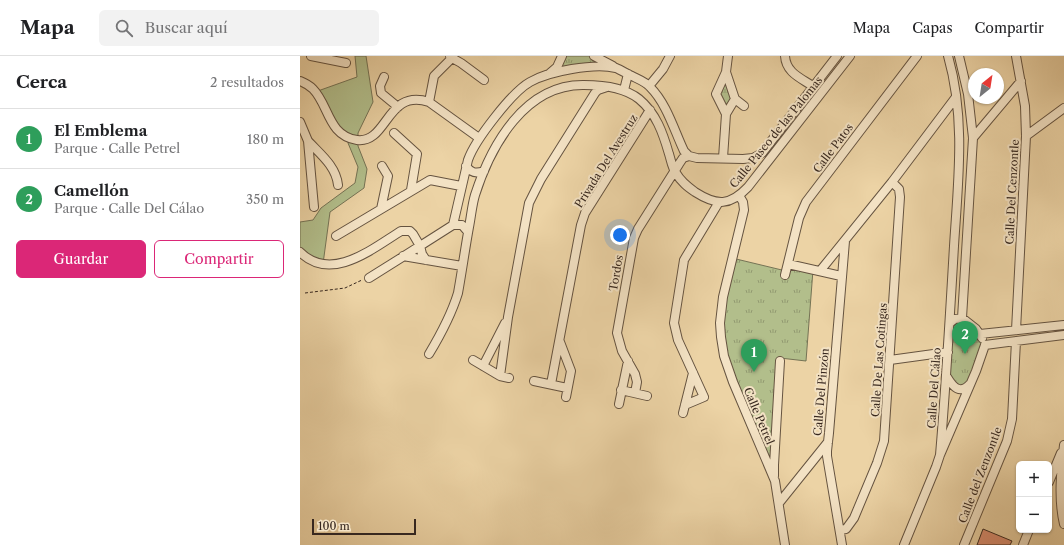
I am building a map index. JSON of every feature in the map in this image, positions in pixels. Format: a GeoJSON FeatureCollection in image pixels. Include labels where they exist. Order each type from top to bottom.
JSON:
{"type":"FeatureCollection","features":[{"type":"Feature","properties":{"kind":"street"},"geometry":{"type":"LineString","coordinates":[[311,56],[346,63]]}},
{"type":"Feature","properties":{"kind":"street"},"geometry":{"type":"LineString","coordinates":[[550,73],[557,67],[562,56]]}},
{"type":"Feature","properties":{"kind":"street"},"geometry":{"type":"LineString","coordinates":[[594,56],[650,86],[658,96],[684,152],[689,156]]}},
{"type":"Feature","properties":{"kind":"street"},"geometry":{"type":"LineString","coordinates":[[650,86],[663,69],[670,56]]}},
{"type":"Feature","properties":{"kind":"street"},"geometry":{"type":"LineString","coordinates":[[726,114],[716,94],[726,72],[728,56]]}},
{"type":"Feature","properties":{"kind":"street"},"geometry":{"type":"LineString","coordinates":[[785,56],[787,66],[791,71],[814,87]]}},
{"type":"Feature","properties":{"kind":"street","name":"Calle Paseo de las Palomas"},"geometry":{"type":"LineString","coordinates":[[689,156],[697,158],[743,159],[754,158],[762,153],[837,56]]}},
{"type":"Feature","properties":{"kind":"street","name":"Calle Paseo de las Palomas"},"geometry":{"type":"LineString","coordinates":[[719,202],[730,201],[740,197],[850,56]]}},
{"type":"Feature","properties":{"kind":"street","name":"Calle Patos"},"geometry":{"type":"LineString","coordinates":[[785,275],[799,218],[806,202],[918,56]]}},
{"type":"Feature","properties":{"kind":"street"},"geometry":{"type":"LineString","coordinates":[[948,56],[953,73],[960,140],[950,324]]}},
{"type":"Feature","properties":{"kind":"street"},"geometry":{"type":"LineString","coordinates":[[960,56],[968,94],[973,138],[962,318]]}},
{"type":"Feature","properties":{"kind":"street","name":"Calle Del Cenzontle"},"geometry":{"type":"LineString","coordinates":[[1016,56],[1025,106],[1026,136],[1016,330]]}},
{"type":"Feature","properties":{"kind":"street"},"geometry":{"type":"LineString","coordinates":[[429,102],[434,76],[451,57],[484,80]]}},
{"type":"Feature","properties":{"kind":"street"},"geometry":{"type":"LineString","coordinates":[[453,225],[461,186],[471,151],[519,90],[529,82],[550,73],[602,66],[617,68]]}},
{"type":"Feature","properties":{"kind":"street"},"geometry":{"type":"LineString","coordinates":[[723,158],[726,114],[733,103],[726,72]]}},
{"type":"Feature","properties":{"kind":"street"},"geometry":{"type":"LineString","coordinates":[[624,90],[628,74]]}},
{"type":"Feature","properties":{"kind":"street"},"geometry":{"type":"LineString","coordinates":[[384,77],[380,86],[381,93],[398,107]]}},
{"type":"Feature","properties":{"kind":"street"},"geometry":{"type":"LineString","coordinates":[[300,80],[313,89],[318,95],[333,126],[340,133],[353,139],[367,139],[376,133],[398,107],[404,102],[413,100],[429,102],[480,138]]}},
{"type":"Feature","properties":{"kind":"street"},"geometry":{"type":"LineString","coordinates":[[973,138],[1021,81]]}},
{"type":"Feature","properties":{"kind":"street"},"geometry":{"type":"LineString","coordinates":[[579,85],[586,91],[588,98],[587,106]]}},
{"type":"Feature","properties":{"kind":"street"},"geometry":{"type":"LineString","coordinates":[[429,354],[447,323],[453,308],[458,293],[475,196],[484,171],[504,134],[523,110],[540,97],[551,91],[563,87],[579,85],[610,87],[624,90],[640,100],[650,110],[662,131],[675,172],[682,182],[706,199],[719,202],[684,260],[674,323],[678,340],[704,397],[684,409],[693,373]]}},
{"type":"Feature","properties":{"kind":"street"},"geometry":{"type":"LineString","coordinates":[[500,376],[508,317],[529,203],[541,180],[598,90],[610,87]]}},
{"type":"Feature","properties":{"kind":"street"},"geometry":{"type":"LineString","coordinates":[[820,271],[892,182],[956,97]]}},
{"type":"Feature","properties":{"kind":"street"},"geometry":{"type":"LineString","coordinates":[[733,103],[744,106]]}},
{"type":"Feature","properties":{"kind":"street"},"geometry":{"type":"LineString","coordinates":[[1026,136],[1064,108]]}},
{"type":"Feature","properties":{"kind":"street","name":"Privada Del Avestruz"},"geometry":{"type":"LineString","coordinates":[[551,384],[581,225],[585,213],[650,110]]}},
{"type":"Feature","properties":{"kind":"street"},"geometry":{"type":"LineString","coordinates":[[300,122],[308,141],[314,207]]}},
{"type":"Feature","properties":{"kind":"street"},"geometry":{"type":"LineString","coordinates":[[394,133],[417,154],[411,190]]}},
{"type":"Feature","properties":{"kind":"street"},"geometry":{"type":"LineString","coordinates":[[308,141],[330,164],[335,173],[338,185]]}},
{"type":"Feature","properties":{"kind":"street","name":"Tordos"},"geometry":{"type":"LineString","coordinates":[[635,393],[637,382],[635,374],[619,342],[617,333],[634,238],[638,229],[683,158],[689,156]]}},
{"type":"Feature","properties":{"kind":"street"},"geometry":{"type":"LineString","coordinates":[[380,209],[388,176],[382,166]]}},
{"type":"Feature","properties":{"kind":"street"},"geometry":{"type":"LineString","coordinates":[[466,166],[474,173],[484,171]]}},
{"type":"Feature","properties":{"kind":"street"},"geometry":{"type":"LineString","coordinates":[[336,236],[430,180],[461,186]]}},
{"type":"Feature","properties":{"kind":"street","name":"Calle De Las Cotingas"},"geometry":{"type":"LineString","coordinates":[[840,530],[846,529],[854,518],[882,450],[886,432],[900,197],[899,189],[892,182]]}},
{"type":"Feature","properties":{"kind":"street","name":"Calle Petrel"},"geometry":{"type":"LineString","coordinates":[[740,197],[743,202],[744,210],[723,297],[720,323],[721,337],[724,356],[733,382],[775,481],[779,503]]}},
{"type":"Feature","properties":{"kind":"street"},"geometry":{"type":"LineString","coordinates":[[369,278],[453,225],[462,225],[468,232]]}},
{"type":"Feature","properties":{"kind":"street"},"geometry":{"type":"LineString","coordinates":[[300,252],[312,261],[319,263],[340,264],[353,260],[401,231],[406,230],[413,234],[426,260]]}},
{"type":"Feature","properties":{"kind":"street","name":"Calle Del Pinzón"},"geometry":{"type":"LineString","coordinates":[[842,545],[828,456],[828,442],[845,240]]}},
{"type":"Feature","properties":{"kind":"street"},"geometry":{"type":"LineString","coordinates":[[403,256],[462,266]]}},
{"type":"Feature","properties":{"kind":"street"},"geometry":{"type":"LineString","coordinates":[[788,264],[841,276]]}},
{"type":"Feature","properties":{"kind":"street"},"geometry":{"type":"LineString","coordinates":[[483,366],[508,317]]}},
{"type":"Feature","properties":{"kind":"street"},"geometry":{"type":"LineString","coordinates":[[950,324],[955,319],[962,318],[976,329],[985,345],[1064,335]]}},
{"type":"Feature","properties":{"kind":"street","name":"Calle Del Cálao"},"geometry":{"type":"LineString","coordinates":[[940,454],[950,324]]}},
{"type":"Feature","properties":{"kind":"street"},"geometry":{"type":"LineString","coordinates":[[980,334],[1064,325]]}},
{"type":"Feature","properties":{"kind":"street"},"geometry":{"type":"LineString","coordinates":[[560,341],[571,371],[566,397]]}},
{"type":"Feature","properties":{"kind":"street","name":"Calle del Zenzontle"},"geometry":{"type":"LineString","coordinates":[[964,545],[1011,430],[1016,341]]}},
{"type":"Feature","properties":{"kind":"street","name":"Calle Del Cálao"},"geometry":{"type":"LineString","coordinates":[[904,545],[936,468],[940,454],[982,357],[985,345]]}},
{"type":"Feature","properties":{"kind":"street"},"geometry":{"type":"LineString","coordinates":[[890,360],[948,352]]}},
{"type":"Feature","properties":{"kind":"street"},"geometry":{"type":"LineString","coordinates":[[473,360],[500,376],[509,378]]}},
{"type":"Feature","properties":{"kind":"street"},"geometry":{"type":"LineString","coordinates":[[619,404],[628,361]]}},
{"type":"Feature","properties":{"kind":"street"},"geometry":{"type":"LineString","coordinates":[[775,481],[774,465],[780,361]]}},
{"type":"Feature","properties":{"kind":"street"},"geometry":{"type":"LineString","coordinates":[[947,377],[952,385],[962,390],[967,388],[970,384]]}},
{"type":"Feature","properties":{"kind":"street"},"geometry":{"type":"LineString","coordinates":[[534,381],[567,388]]}},
{"type":"Feature","properties":{"kind":"street"},"geometry":{"type":"LineString","coordinates":[[622,390],[647,396]]}},
{"type":"Feature","properties":{"kind":"street"},"geometry":{"type":"LineString","coordinates":[[785,545],[779,503],[828,442]]}},
{"type":"Feature","properties":{"kind":"street"},"geometry":{"type":"LineString","coordinates":[[1052,475],[1064,446]]}},
{"type":"Feature","properties":{"kind":"street"},"geometry":{"type":"LineString","coordinates":[[1064,446],[1061,475],[1061,495],[1064,524]]}},
{"type":"Feature","properties":{"kind":"street"},"geometry":{"type":"LineString","coordinates":[[1023,545],[1028,533]]}},
{"type":"Feature","properties":{"kind":"path"},"geometry":{"type":"LineString","coordinates":[[305,294],[345,288],[369,278]]}},
{"type":"Feature","properties":{"kind":"green space"},"geometry":{"type":"Polygon","coordinates":[[[355,56],[366,56],[373,102],[358,133],[358,146],[367,169],[364,188],[330,212],[323,264],[300,252],[300,222],[313,220],[321,208],[355,183],[358,167],[348,143],[349,138],[340,133],[315,92],[357,77],[355,56]]]}},
{"type":"Feature","properties":{"kind":"green space"},"geometry":{"type":"Polygon","coordinates":[[[562,56],[594,56],[617,68],[574,69],[557,67],[562,56]]]}},
{"type":"Feature","properties":{"kind":"green space"},"geometry":{"type":"Polygon","coordinates":[[[726,72],[735,99],[726,114],[716,94],[726,72]]]}},
{"type":"Feature","properties":{"kind":"green space"},"geometry":{"type":"Polygon","coordinates":[[[732,258],[786,271],[788,264],[813,270],[806,361],[780,358],[774,465],[760,448],[721,337],[732,258]]]}},
{"type":"Feature","properties":{"kind":"green space"},"geometry":{"type":"Polygon","coordinates":[[[955,319],[976,329],[985,345],[976,371],[962,389],[947,377],[950,323],[955,319]]]}},
{"type":"Feature","properties":{"kind":"building"},"geometry":{"type":"Polygon","coordinates":[[[983,529],[1012,541],[1010,545],[977,545],[983,529]]]}},
{"type":"Feature","properties":{"kind":"place","name":"Camellón"},"geometry":{"type":"Point","coordinates":[965,354]}},
{"type":"Feature","properties":{"kind":"place","name":"El Emblema"},"geometry":{"type":"Point","coordinates":[754,372]}}]}
